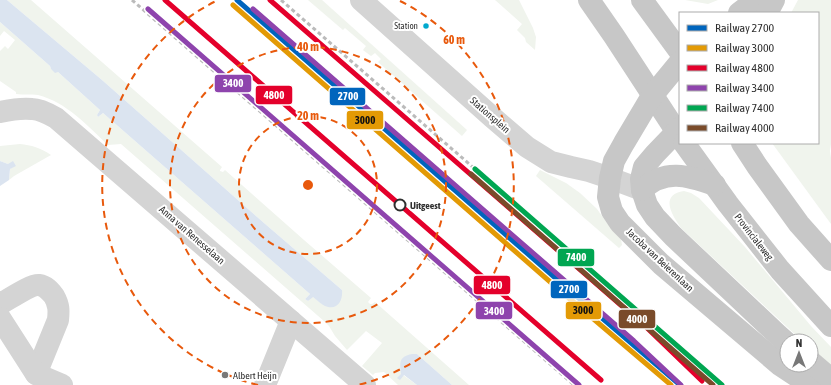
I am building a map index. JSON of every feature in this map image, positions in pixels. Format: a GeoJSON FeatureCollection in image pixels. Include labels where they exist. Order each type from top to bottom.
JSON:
{"type":"FeatureCollection","features":[{"type":"Feature","properties":{"kind":"main road","name":"Provincialeweg"},"geometry":{"type":"LineString","coordinates":[[589,0],[652,96],[679,134]]}},
{"type":"Feature","properties":{"kind":"main road"},"geometry":{"type":"LineString","coordinates":[[642,0],[679,51]]}},
{"type":"Feature","properties":{"kind":"main road"},"geometry":{"type":"LineString","coordinates":[[739,12],[756,0]]}},
{"type":"Feature","properties":{"kind":"main road"},"geometry":{"type":"LineString","coordinates":[[768,12],[774,0]]}},
{"type":"Feature","properties":{"kind":"main road","name":"Jacoba van Beierenlaan"},"geometry":{"type":"LineString","coordinates":[[679,63],[652,96],[614,161],[608,197],[612,212],[620,223],[661,264],[780,364],[810,385]]}},
{"type":"Feature","properties":{"kind":"main road"},"geometry":{"type":"LineString","coordinates":[[679,136],[655,154],[644,167],[641,179],[642,190],[647,205],[655,217],[687,249],[779,337]]}},
{"type":"Feature","properties":{"kind":"main road","name":"Provincialeweg"},"geometry":{"type":"LineString","coordinates":[[686,144],[728,204],[780,270],[831,326]]}},
{"type":"Feature","properties":{"kind":"main road"},"geometry":{"type":"LineString","coordinates":[[743,144],[799,224],[831,260]]}},
{"type":"Feature","properties":{"kind":"main road"},"geometry":{"type":"LineString","coordinates":[[642,190],[648,184],[666,176],[693,178],[715,186]]}},
{"type":"Feature","properties":{"kind":"main road"},"geometry":{"type":"LineString","coordinates":[[819,369],[831,379]]}},
{"type":"Feature","properties":{"kind":"street","name":"Stationsplein"},"geometry":{"type":"LineString","coordinates":[[361,0],[527,147],[551,162],[571,168],[590,171],[642,190]]}},
{"type":"Feature","properties":{"kind":"street","name":"Anna van Renesselaan"},"geometry":{"type":"LineString","coordinates":[[3,106],[46,112],[56,118],[365,385]]}},
{"type":"Feature","properties":{"kind":"street"},"geometry":{"type":"LineString","coordinates":[[0,304],[31,287],[39,285],[49,289],[58,302],[58,320],[36,374]]}},
{"type":"Feature","properties":{"kind":"street"},"geometry":{"type":"LineString","coordinates":[[0,318],[36,374],[62,385]]}},
{"type":"Feature","properties":{"kind":"street"},"geometry":{"type":"LineString","coordinates":[[265,385],[291,320]]}},
{"type":"Feature","properties":{"kind":"shaded area"},"geometry":{"type":"Polygon","coordinates":[[[0,0],[7,0],[102,80],[342,290],[342,297],[339,304],[330,307],[325,306],[313,297],[308,301],[305,299],[310,294],[103,113],[98,117],[97,115],[100,110],[58,72],[55,73],[50,66],[0,22],[0,0]]]}},
{"type":"Feature","properties":{"kind":"shaded area"},"geometry":{"type":"Polygon","coordinates":[[[7,0],[31,0],[222,167],[220,171],[223,172],[225,170],[371,298],[368,302],[370,304],[375,302],[469,385],[452,385],[417,354],[403,375],[417,385],[398,385],[384,372],[375,373],[373,375],[362,366],[382,343],[366,331],[347,350],[325,322],[121,144],[108,145],[93,130],[58,103],[38,95],[16,94],[16,92],[0,81],[0,51],[5,46],[8,49],[15,40],[4,31],[0,36],[0,22],[50,66],[51,69],[58,72],[100,110],[97,115],[98,117],[103,113],[310,294],[305,299],[308,301],[312,296],[322,304],[342,290],[102,80],[7,0]]]}},
{"type":"Feature","properties":{"kind":"shaded area"},"geometry":{"type":"Polygon","coordinates":[[[308,0],[322,0],[467,130],[462,136],[378,62],[381,59],[375,53],[371,56],[363,50],[366,46],[345,28],[343,30],[308,0]]]}},
{"type":"Feature","properties":{"kind":"shaded area"},"geometry":{"type":"Polygon","coordinates":[[[495,0],[519,0],[536,37],[535,50],[526,42],[525,38],[517,30],[522,24],[495,0]]]}},
{"type":"Feature","properties":{"kind":"shaded area"},"geometry":{"type":"Polygon","coordinates":[[[685,0],[718,0],[708,4],[685,0]]]}},
{"type":"Feature","properties":{"kind":"shaded area"},"geometry":{"type":"Polygon","coordinates":[[[798,0],[831,0],[831,224],[773,144],[819,144],[819,12],[792,12],[798,0]]]}},
{"type":"Feature","properties":{"kind":"shaded area"},"geometry":{"type":"Polygon","coordinates":[[[20,144],[36,147],[51,155],[9,180],[10,169],[16,165],[0,161],[0,146],[20,144]]]}},
{"type":"Feature","properties":{"kind":"shaded area"},"geometry":{"type":"Polygon","coordinates":[[[0,161],[8,164],[13,161],[16,166],[10,169],[9,180],[0,186],[0,161]]]}},
{"type":"Feature","properties":{"kind":"shaded area"},"geometry":{"type":"Polygon","coordinates":[[[540,170],[566,183],[580,193],[597,209],[621,239],[622,245],[619,248],[536,176],[540,170]]]}},
{"type":"Feature","properties":{"kind":"shaded area"},"geometry":{"type":"Polygon","coordinates":[[[684,191],[699,198],[745,247],[818,333],[793,333],[681,228],[671,212],[670,206],[670,201],[676,193],[684,191]]]}},
{"type":"Feature","properties":{"kind":"shaded area"},"geometry":{"type":"Polygon","coordinates":[[[819,334],[831,347],[831,368],[819,357],[819,334]]]}},
{"type":"Feature","properties":{"kind":"shaded area"},"geometry":{"type":"Polygon","coordinates":[[[417,354],[452,385],[417,385],[404,375],[400,380],[397,378],[401,374],[400,364],[402,359],[407,355],[417,354]]]}},
{"type":"Feature","properties":{"kind":"railway"},"geometry":{"type":"LineString","coordinates":[[132,0],[574,385]]}},
{"type":"Feature","properties":{"kind":"railway"},"geometry":{"type":"LineString","coordinates":[[281,0],[475,169]]}},
{"type":"Feature","properties":{"kind":"railway"},"geometry":{"type":"LineString","coordinates":[[599,315],[671,385]]}},
{"type":"Feature","properties":{"kind":"rail line","name":"4800"},"geometry":{"type":"LineString","coordinates":[[165,0],[601,380]]}},
{"type":"Feature","properties":{"kind":"rail line","name":"2700"},"geometry":{"type":"LineString","coordinates":[[237,0],[680,385]]}},
{"type":"Feature","properties":{"kind":"rail line","name":"4800"},"geometry":{"type":"LineString","coordinates":[[270,0],[646,327],[702,381]]}},
{"type":"Feature","properties":{"kind":"rail line","name":"3000"},"geometry":{"type":"LineString","coordinates":[[233,5],[556,287],[671,385]]}},
{"type":"Feature","properties":{"kind":"rail line","name":"3400"},"geometry":{"type":"LineString","coordinates":[[148,9],[579,385]]}},
{"type":"Feature","properties":{"kind":"rail line","name":"3400"},"geometry":{"type":"LineString","coordinates":[[253,9],[634,341],[681,385]]}},
{"type":"Feature","properties":{"kind":"rail line","name":"7400"},"geometry":{"type":"LineString","coordinates":[[475,169],[722,385]]}},
{"type":"Feature","properties":{"kind":"rail line","name":"4000"},"geometry":{"type":"LineString","coordinates":[[471,174],[713,385]]}},
{"type":"Feature","properties":{"kind":"place","name":"Station"},"geometry":{"type":"Point","coordinates":[426,26]}},
{"type":"Feature","properties":{"kind":"place","name":"Uitgeest"},"geometry":{"type":"Point","coordinates":[400,205]}},
{"type":"Feature","properties":{"kind":"place","name":"Albert Heijn"},"geometry":{"type":"Point","coordinates":[225,375]}}]}
